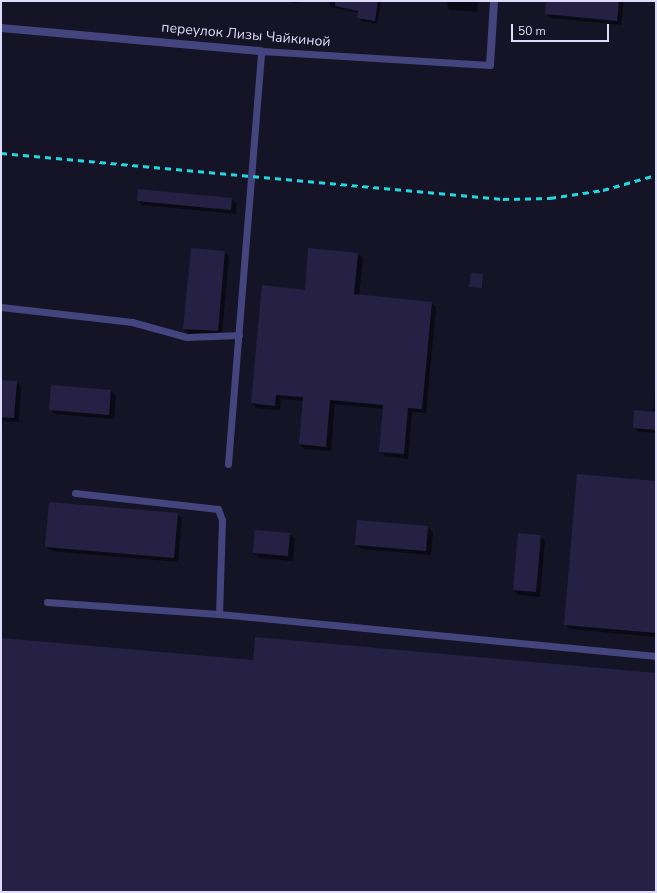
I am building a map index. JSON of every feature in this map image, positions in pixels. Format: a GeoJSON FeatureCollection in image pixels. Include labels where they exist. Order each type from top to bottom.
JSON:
{"type":"FeatureCollection","features":[{"type":"Feature","properties":{"kind":"street"},"geometry":{"type":"LineString","coordinates":[[490,66],[494,1]]}},
{"type":"Feature","properties":{"kind":"street","name":"переулок Лизы Чайкиной"},"geometry":{"type":"LineString","coordinates":[[1,28],[261,51]]}},
{"type":"Feature","properties":{"kind":"lane","name":"переулок Лизы Чайкиной"},"geometry":{"type":"LineString","coordinates":[[261,51],[490,66]]}},
{"type":"Feature","properties":{"kind":"lane"},"geometry":{"type":"LineString","coordinates":[[228,464],[261,51]]}},
{"type":"Feature","properties":{"kind":"lane"},"geometry":{"type":"LineString","coordinates":[[1,307],[132,322],[187,337],[239,335]]}},
{"type":"Feature","properties":{"kind":"lane"},"geometry":{"type":"LineString","coordinates":[[75,493],[218,509],[222,520],[219,614]]}},
{"type":"Feature","properties":{"kind":"lane"},"geometry":{"type":"LineString","coordinates":[[47,602],[219,614],[656,656]]}},
{"type":"Feature","properties":{"kind":"building"},"geometry":{"type":"Polygon","coordinates":[[[335,1],[378,1],[375,21],[357,18],[358,11],[335,6],[335,1]]]}},
{"type":"Feature","properties":{"kind":"building"},"geometry":{"type":"Polygon","coordinates":[[[546,1],[619,1],[617,21],[545,14],[546,1]]]}},
{"type":"Feature","properties":{"kind":"building"},"geometry":{"type":"Polygon","coordinates":[[[138,189],[232,198],[231,210],[137,201],[138,189]]]}},
{"type":"Feature","properties":{"kind":"building"},"geometry":{"type":"Polygon","coordinates":[[[191,248],[225,251],[218,331],[183,329],[191,248]]]}},
{"type":"Feature","properties":{"kind":"building"},"geometry":{"type":"Polygon","coordinates":[[[308,248],[358,253],[354,294],[432,302],[422,409],[408,408],[404,454],[379,452],[383,405],[330,400],[326,447],[299,444],[303,397],[276,395],[275,406],[251,403],[262,285],[305,290],[308,248]]]}},
{"type":"Feature","properties":{"kind":"building"},"geometry":{"type":"Polygon","coordinates":[[[471,273],[483,274],[482,288],[469,287],[471,273]]]}},
{"type":"Feature","properties":{"kind":"building"},"geometry":{"type":"Polygon","coordinates":[[[1,380],[17,381],[14,418],[1,417],[1,380]]]}},
{"type":"Feature","properties":{"kind":"building"},"geometry":{"type":"Polygon","coordinates":[[[51,385],[111,390],[109,415],[49,410],[51,385]]]}},
{"type":"Feature","properties":{"kind":"building"},"geometry":{"type":"Polygon","coordinates":[[[634,410],[656,412],[656,430],[633,428],[634,410]]]}},
{"type":"Feature","properties":{"kind":"building"},"geometry":{"type":"Polygon","coordinates":[[[577,474],[656,481],[656,633],[564,625],[577,474]]]}},
{"type":"Feature","properties":{"kind":"building"},"geometry":{"type":"Polygon","coordinates":[[[49,502],[178,513],[174,558],[45,547],[49,502]]]}},
{"type":"Feature","properties":{"kind":"building"},"geometry":{"type":"Polygon","coordinates":[[[357,520],[428,526],[426,551],[355,545],[357,520]]]}},
{"type":"Feature","properties":{"kind":"building"},"geometry":{"type":"Polygon","coordinates":[[[255,530],[290,533],[288,556],[253,553],[255,530]]]}},
{"type":"Feature","properties":{"kind":"building"},"geometry":{"type":"Polygon","coordinates":[[[518,533],[541,535],[536,592],[513,590],[518,533]]]}},
{"type":"Feature","properties":{"kind":"building"},"geometry":{"type":"Polygon","coordinates":[[[255,637],[656,673],[656,892],[1,892],[1,638],[253,660],[255,637]]]}},
{"type":"Feature","properties":{"kind":"railway"},"geometry":{"type":"LineString","coordinates":[[1,153],[503,199],[550,198],[603,190],[656,175]]}}]}
